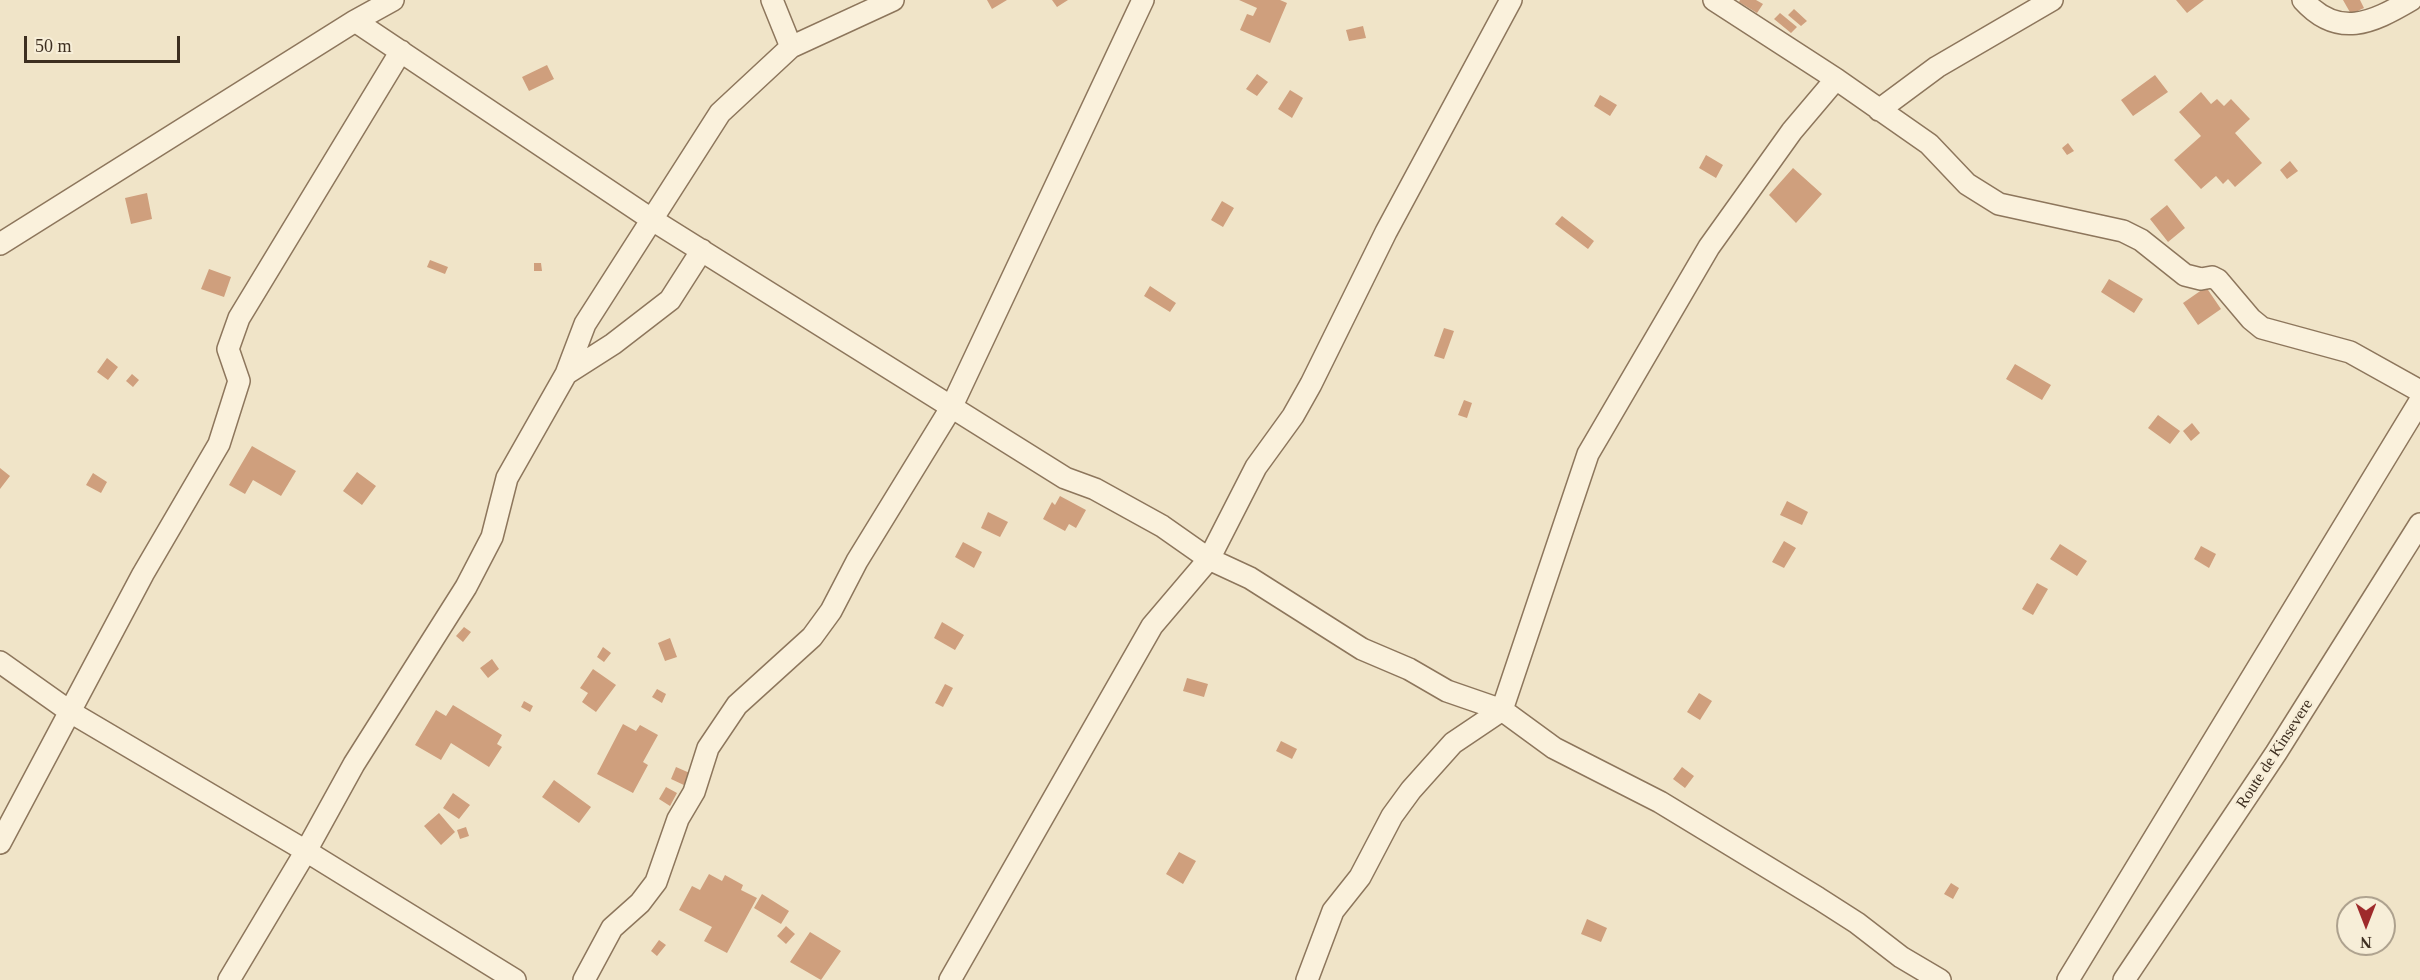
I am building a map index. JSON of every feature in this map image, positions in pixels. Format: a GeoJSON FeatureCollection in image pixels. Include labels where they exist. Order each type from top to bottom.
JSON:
{"type":"FeatureCollection","features":[{"type":"Feature","properties":{"kind":"street"},"geometry":{"type":"LineString","coordinates":[[0,244],[355,21],[393,0]]}},
{"type":"Feature","properties":{"kind":"street"},"geometry":{"type":"LineString","coordinates":[[772,0],[791,47]]}},
{"type":"Feature","properties":{"kind":"street"},"geometry":{"type":"LineString","coordinates":[[229,980],[306,851],[354,764],[466,587],[492,537],[507,478],[566,375],[585,324],[720,113],[791,47],[893,0]]}},
{"type":"Feature","properties":{"kind":"street"},"geometry":{"type":"LineString","coordinates":[[584,980],[612,928],[639,903],[656,882],[678,819],[694,792],[708,748],[737,705],[812,637],[831,611],[857,561],[951,408],[1143,0]]}},
{"type":"Feature","properties":{"kind":"street"},"geometry":{"type":"LineString","coordinates":[[950,980],[1152,626],[1209,559],[1256,467],[1293,416],[1386,232],[1511,0]]}},
{"type":"Feature","properties":{"kind":"street"},"geometry":{"type":"LineString","coordinates":[[1714,0],[1836,79],[1929,144],[1967,184],[1999,204],[2123,231],[2141,240],[2185,275],[2201,279],[2212,277],[2218,280],[2251,319],[2262,328],[2350,352],[2420,391]]}},
{"type":"Feature","properties":{"kind":"street"},"geometry":{"type":"LineString","coordinates":[[1879,110],[1937,67],[2052,0]]}},
{"type":"Feature","properties":{"kind":"street"},"geometry":{"type":"LineString","coordinates":[[2303,0],[2318,15],[2356,24],[2376,19],[2411,0]]}},
{"type":"Feature","properties":{"kind":"street"},"geometry":{"type":"LineString","coordinates":[[355,21],[651,219],[1065,478],[1095,489],[1162,526],[1209,559],[1250,578],[1362,649],[1409,669],[1447,691],[1502,710],[1554,748],[1660,802],[1818,898],[1857,923],[1901,957],[1940,980]]}},
{"type":"Feature","properties":{"kind":"street"},"geometry":{"type":"LineString","coordinates":[[0,843],[72,713],[143,574],[219,444],[238,381],[228,349],[238,318],[401,51]]}},
{"type":"Feature","properties":{"kind":"street"},"geometry":{"type":"LineString","coordinates":[[1306,980],[1333,911],[1360,877],[1392,816],[1411,790],[1453,743],[1502,710],[1588,454],[1709,247],[1792,131],[1836,79]]}},
{"type":"Feature","properties":{"kind":"street"},"geometry":{"type":"LineString","coordinates":[[566,375],[613,345],[670,300],[702,250]]}},
{"type":"Feature","properties":{"kind":"street"},"geometry":{"type":"LineString","coordinates":[[2068,980],[2420,401]]}},
{"type":"Feature","properties":{"kind":"street","name":"Route de Kinsevere"},"geometry":{"type":"LineString","coordinates":[[2124,980],[2276,753],[2420,524]]}},
{"type":"Feature","properties":{"kind":"street"},"geometry":{"type":"LineString","coordinates":[[0,662],[72,713],[306,851],[515,980]]}},
{"type":"Feature","properties":{"kind":"building"},"geometry":{"type":"Polygon","coordinates":[[[987,0],[1007,0],[992,9],[987,0]]]}},
{"type":"Feature","properties":{"kind":"building"},"geometry":{"type":"Polygon","coordinates":[[[1052,0],[1068,0],[1057,7],[1052,0]]]}},
{"type":"Feature","properties":{"kind":"building"},"geometry":{"type":"Polygon","coordinates":[[[1239,0],[1280,0],[1287,3],[1270,43],[1240,30],[1247,14],[1253,16],[1257,8],[1239,0]]]}},
{"type":"Feature","properties":{"kind":"building"},"geometry":{"type":"Polygon","coordinates":[[[1740,0],[1756,0],[1763,4],[1757,13],[1739,2],[1740,0]]]}},
{"type":"Feature","properties":{"kind":"building"},"geometry":{"type":"Polygon","coordinates":[[[2176,0],[2204,0],[2187,13],[2176,0]]]}},
{"type":"Feature","properties":{"kind":"building"},"geometry":{"type":"Polygon","coordinates":[[[2343,0],[2360,0],[2364,8],[2351,14],[2343,0]]]}},
{"type":"Feature","properties":{"kind":"building"},"geometry":{"type":"Polygon","coordinates":[[[1794,9],[1807,21],[1801,26],[1788,15],[1794,9]]]}},
{"type":"Feature","properties":{"kind":"building"},"geometry":{"type":"Polygon","coordinates":[[[1780,13],[1797,27],[1791,33],[1774,19],[1780,13]]]}},
{"type":"Feature","properties":{"kind":"building"},"geometry":{"type":"Polygon","coordinates":[[[1363,26],[1366,38],[1349,41],[1346,30],[1363,26]]]}},
{"type":"Feature","properties":{"kind":"building"},"geometry":{"type":"Polygon","coordinates":[[[547,65],[554,79],[529,91],[522,77],[547,65]]]}},
{"type":"Feature","properties":{"kind":"building"},"geometry":{"type":"Polygon","coordinates":[[[1257,74],[1268,82],[1257,96],[1246,89],[1257,74]]]}},
{"type":"Feature","properties":{"kind":"building"},"geometry":{"type":"Polygon","coordinates":[[[2155,75],[2168,92],[2133,116],[2121,100],[2155,75]]]}},
{"type":"Feature","properties":{"kind":"building"},"geometry":{"type":"Polygon","coordinates":[[[1290,90],[1303,98],[1292,118],[1278,109],[1290,90]]]}},
{"type":"Feature","properties":{"kind":"building"},"geometry":{"type":"Polygon","coordinates":[[[2201,92],[2211,104],[2217,99],[2224,106],[2231,99],[2250,119],[2235,133],[2262,163],[2235,187],[2228,179],[2223,184],[2216,176],[2201,189],[2174,160],[2201,136],[2179,112],[2201,92]]]}},
{"type":"Feature","properties":{"kind":"building"},"geometry":{"type":"Polygon","coordinates":[[[1600,95],[1617,105],[1610,116],[1594,106],[1600,95]]]}},
{"type":"Feature","properties":{"kind":"building"},"geometry":{"type":"Polygon","coordinates":[[[2068,143],[2074,151],[2067,155],[2062,148],[2068,143]]]}},
{"type":"Feature","properties":{"kind":"building"},"geometry":{"type":"Polygon","coordinates":[[[1706,155],[1723,165],[1716,178],[1699,168],[1706,155]]]}},
{"type":"Feature","properties":{"kind":"building"},"geometry":{"type":"Polygon","coordinates":[[[2290,161],[2298,171],[2287,179],[2280,170],[2290,161]]]}},
{"type":"Feature","properties":{"kind":"building"},"geometry":{"type":"Polygon","coordinates":[[[1793,168],[1822,194],[1796,223],[1769,195],[1793,168]]]}},
{"type":"Feature","properties":{"kind":"building"},"geometry":{"type":"Polygon","coordinates":[[[147,193],[152,219],[131,224],[125,198],[147,193]]]}},
{"type":"Feature","properties":{"kind":"building"},"geometry":{"type":"Polygon","coordinates":[[[1222,201],[1234,208],[1223,227],[1211,220],[1222,201]]]}},
{"type":"Feature","properties":{"kind":"building"},"geometry":{"type":"Polygon","coordinates":[[[2167,205],[2185,228],[2168,242],[2150,219],[2167,205]]]}},
{"type":"Feature","properties":{"kind":"building"},"geometry":{"type":"Polygon","coordinates":[[[1562,216],[1594,241],[1588,249],[1555,224],[1562,216]]]}},
{"type":"Feature","properties":{"kind":"building"},"geometry":{"type":"Polygon","coordinates":[[[430,260],[448,267],[445,274],[427,267],[430,260]]]}},
{"type":"Feature","properties":{"kind":"building"},"geometry":{"type":"Polygon","coordinates":[[[534,263],[541,263],[542,271],[534,271],[534,263]]]}},
{"type":"Feature","properties":{"kind":"building"},"geometry":{"type":"Polygon","coordinates":[[[209,269],[231,277],[224,297],[201,289],[209,269]]]}},
{"type":"Feature","properties":{"kind":"building"},"geometry":{"type":"Polygon","coordinates":[[[2109,279],[2143,299],[2134,313],[2101,292],[2109,279]]]}},
{"type":"Feature","properties":{"kind":"building"},"geometry":{"type":"Polygon","coordinates":[[[1150,286],[1176,303],[1170,312],[1144,296],[1150,286]]]}},
{"type":"Feature","properties":{"kind":"building"},"geometry":{"type":"Polygon","coordinates":[[[2206,287],[2221,309],[2198,325],[2183,303],[2206,287]]]}},
{"type":"Feature","properties":{"kind":"building"},"geometry":{"type":"Polygon","coordinates":[[[1444,328],[1454,331],[1444,359],[1434,356],[1444,328]]]}},
{"type":"Feature","properties":{"kind":"building"},"geometry":{"type":"Polygon","coordinates":[[[107,358],[118,367],[108,380],[97,372],[107,358]]]}},
{"type":"Feature","properties":{"kind":"building"},"geometry":{"type":"Polygon","coordinates":[[[2015,364],[2051,385],[2042,400],[2006,379],[2015,364]]]}},
{"type":"Feature","properties":{"kind":"building"},"geometry":{"type":"Polygon","coordinates":[[[132,374],[139,380],[133,387],[126,381],[132,374]]]}},
{"type":"Feature","properties":{"kind":"building"},"geometry":{"type":"Polygon","coordinates":[[[1464,400],[1472,403],[1467,418],[1458,415],[1464,400]]]}},
{"type":"Feature","properties":{"kind":"building"},"geometry":{"type":"Polygon","coordinates":[[[2158,415],[2180,431],[2170,444],[2148,428],[2158,415]]]}},
{"type":"Feature","properties":{"kind":"building"},"geometry":{"type":"Polygon","coordinates":[[[2192,423],[2200,433],[2191,441],[2183,431],[2192,423]]]}},
{"type":"Feature","properties":{"kind":"building"},"geometry":{"type":"Polygon","coordinates":[[[252,446],[296,471],[281,496],[253,480],[245,494],[229,485],[252,446]]]}},
{"type":"Feature","properties":{"kind":"building"},"geometry":{"type":"Polygon","coordinates":[[[0,468],[10,476],[0,489],[0,468]]]}},
{"type":"Feature","properties":{"kind":"building"},"geometry":{"type":"Polygon","coordinates":[[[357,472],[376,486],[362,505],[343,491],[357,472]]]}},
{"type":"Feature","properties":{"kind":"building"},"geometry":{"type":"Polygon","coordinates":[[[93,473],[107,482],[101,493],[86,485],[93,473]]]}},
{"type":"Feature","properties":{"kind":"building"},"geometry":{"type":"Polygon","coordinates":[[[1060,496],[1086,510],[1076,528],[1069,524],[1065,531],[1043,519],[1052,502],[1055,505],[1060,496]]]}},
{"type":"Feature","properties":{"kind":"building"},"geometry":{"type":"Polygon","coordinates":[[[1787,501],[1808,512],[1802,525],[1780,515],[1787,501]]]}},
{"type":"Feature","properties":{"kind":"building"},"geometry":{"type":"Polygon","coordinates":[[[988,512],[1008,522],[1000,537],[981,528],[988,512]]]}},
{"type":"Feature","properties":{"kind":"building"},"geometry":{"type":"Polygon","coordinates":[[[1784,541],[1796,548],[1784,568],[1772,562],[1784,541]]]}},
{"type":"Feature","properties":{"kind":"building"},"geometry":{"type":"Polygon","coordinates":[[[963,542],[982,552],[974,568],[955,557],[963,542]]]}},
{"type":"Feature","properties":{"kind":"building"},"geometry":{"type":"Polygon","coordinates":[[[2060,544],[2087,561],[2077,576],[2050,559],[2060,544]]]}},
{"type":"Feature","properties":{"kind":"building"},"geometry":{"type":"Polygon","coordinates":[[[2201,546],[2216,554],[2209,568],[2194,559],[2201,546]]]}},
{"type":"Feature","properties":{"kind":"building"},"geometry":{"type":"Polygon","coordinates":[[[2037,583],[2048,589],[2033,615],[2022,609],[2037,583]]]}},
{"type":"Feature","properties":{"kind":"building"},"geometry":{"type":"Polygon","coordinates":[[[942,622],[964,635],[955,650],[934,638],[942,622]]]}},
{"type":"Feature","properties":{"kind":"building"},"geometry":{"type":"Polygon","coordinates":[[[464,627],[471,632],[463,642],[456,636],[464,627]]]}},
{"type":"Feature","properties":{"kind":"building"},"geometry":{"type":"Polygon","coordinates":[[[670,638],[677,657],[665,661],[658,643],[670,638]]]}},
{"type":"Feature","properties":{"kind":"building"},"geometry":{"type":"Polygon","coordinates":[[[603,647],[611,653],[604,662],[597,657],[603,647]]]}},
{"type":"Feature","properties":{"kind":"building"},"geometry":{"type":"Polygon","coordinates":[[[492,659],[499,669],[488,678],[480,668],[492,659]]]}},
{"type":"Feature","properties":{"kind":"building"},"geometry":{"type":"Polygon","coordinates":[[[593,669],[616,685],[596,712],[582,702],[588,693],[580,688],[593,669]]]}},
{"type":"Feature","properties":{"kind":"building"},"geometry":{"type":"Polygon","coordinates":[[[1187,678],[1208,684],[1204,697],[1183,691],[1187,678]]]}},
{"type":"Feature","properties":{"kind":"building"},"geometry":{"type":"Polygon","coordinates":[[[945,684],[953,688],[943,707],[935,703],[945,684]]]}},
{"type":"Feature","properties":{"kind":"building"},"geometry":{"type":"Polygon","coordinates":[[[657,689],[666,694],[662,703],[652,697],[657,689]]]}},
{"type":"Feature","properties":{"kind":"building"},"geometry":{"type":"Polygon","coordinates":[[[1699,693],[1712,701],[1700,720],[1687,712],[1699,693]]]}},
{"type":"Feature","properties":{"kind":"building"},"geometry":{"type":"Polygon","coordinates":[[[524,701],[533,706],[530,712],[521,707],[524,701]]]}},
{"type":"Feature","properties":{"kind":"building"},"geometry":{"type":"Polygon","coordinates":[[[453,705],[502,735],[497,744],[502,747],[489,767],[451,743],[441,760],[415,745],[436,710],[446,716],[453,705]]]}},
{"type":"Feature","properties":{"kind":"building"},"geometry":{"type":"Polygon","coordinates":[[[623,724],[636,731],[640,725],[658,735],[643,762],[648,765],[633,793],[597,774],[623,724]]]}},
{"type":"Feature","properties":{"kind":"building"},"geometry":{"type":"Polygon","coordinates":[[[1281,741],[1297,749],[1292,759],[1276,751],[1281,741]]]}},
{"type":"Feature","properties":{"kind":"building"},"geometry":{"type":"Polygon","coordinates":[[[676,767],[692,774],[686,786],[671,779],[676,767]]]}},
{"type":"Feature","properties":{"kind":"building"},"geometry":{"type":"Polygon","coordinates":[[[1682,767],[1694,776],[1685,788],[1673,779],[1682,767]]]}},
{"type":"Feature","properties":{"kind":"building"},"geometry":{"type":"Polygon","coordinates":[[[554,780],[591,807],[579,823],[542,797],[554,780]]]}},
{"type":"Feature","properties":{"kind":"building"},"geometry":{"type":"Polygon","coordinates":[[[666,787],[677,793],[670,806],[659,799],[666,787]]]}},
{"type":"Feature","properties":{"kind":"building"},"geometry":{"type":"Polygon","coordinates":[[[453,793],[470,805],[459,819],[443,808],[453,793]]]}},
{"type":"Feature","properties":{"kind":"building"},"geometry":{"type":"Polygon","coordinates":[[[439,813],[455,832],[441,845],[424,826],[439,813]]]}},
{"type":"Feature","properties":{"kind":"building"},"geometry":{"type":"Polygon","coordinates":[[[466,827],[469,836],[460,839],[457,830],[466,827]]]}},
{"type":"Feature","properties":{"kind":"building"},"geometry":{"type":"Polygon","coordinates":[[[1179,852],[1196,861],[1183,884],[1166,874],[1179,852]]]}},
{"type":"Feature","properties":{"kind":"building"},"geometry":{"type":"Polygon","coordinates":[[[709,874],[722,881],[725,875],[743,885],[741,890],[757,898],[727,953],[704,941],[712,927],[679,910],[692,886],[700,890],[709,874]]]}},
{"type":"Feature","properties":{"kind":"building"},"geometry":{"type":"Polygon","coordinates":[[[1951,883],[1959,888],[1953,899],[1944,894],[1951,883]]]}},
{"type":"Feature","properties":{"kind":"building"},"geometry":{"type":"Polygon","coordinates":[[[762,894],[789,911],[781,924],[754,908],[762,894]]]}},
{"type":"Feature","properties":{"kind":"building"},"geometry":{"type":"Polygon","coordinates":[[[1587,919],[1607,928],[1601,942],[1581,934],[1587,919]]]}},
{"type":"Feature","properties":{"kind":"building"},"geometry":{"type":"Polygon","coordinates":[[[786,926],[795,934],[786,944],[777,936],[786,926]]]}},
{"type":"Feature","properties":{"kind":"building"},"geometry":{"type":"Polygon","coordinates":[[[810,932],[841,951],[821,980],[790,962],[810,932]]]}},
{"type":"Feature","properties":{"kind":"building"},"geometry":{"type":"Polygon","coordinates":[[[659,940],[666,945],[657,956],[651,951],[659,940]]]}}]}
